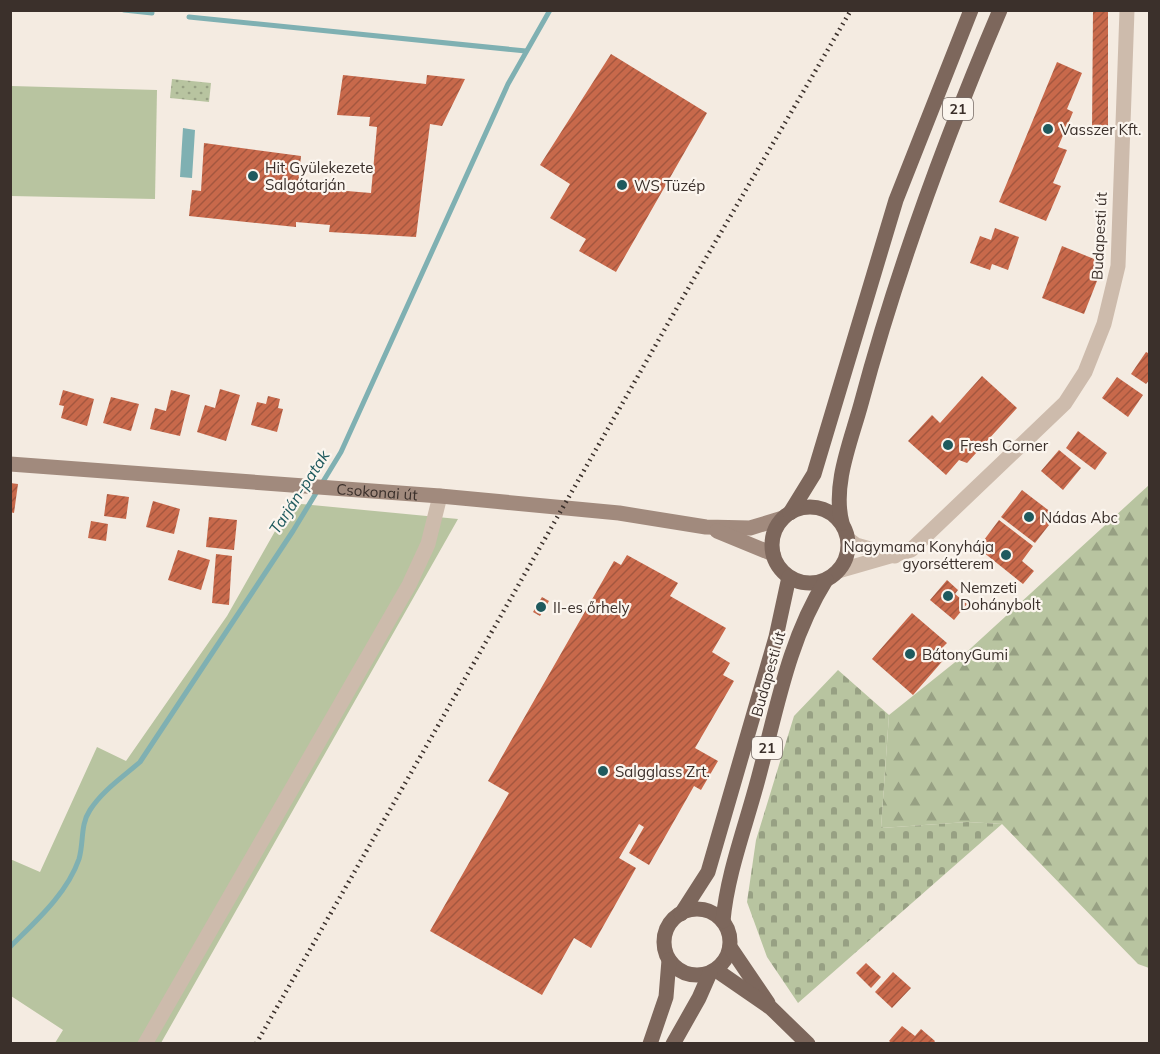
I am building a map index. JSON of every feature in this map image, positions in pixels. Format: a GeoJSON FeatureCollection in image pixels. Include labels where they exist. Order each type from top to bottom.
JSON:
{"type":"FeatureCollection","features":[{"type":"Feature","properties":{"kind":"main road","name":"21"},"geometry":{"type":"LineString","coordinates":[[773,554],[773,534],[814,474],[896,200],[935,95],[971,10]]}},
{"type":"Feature","properties":{"kind":"main road","name":"21"},"geometry":{"type":"LineString","coordinates":[[832,576],[847,556],[848,539],[839,512],[842,476],[877,344],[938,157],[1000,10]]}},
{"type":"Feature","properties":{"kind":"main road","name":"Csokonai út"},"geometry":{"type":"LineString","coordinates":[[10,464],[440,496],[619,513],[706,527]]}},
{"type":"Feature","properties":{"kind":"main road"},"geometry":{"type":"LineString","coordinates":[[706,527],[750,528],[814,507],[830,512],[842,523]]}},
{"type":"Feature","properties":{"kind":"main road"},"geometry":{"type":"LineString","coordinates":[[706,527],[773,554],[779,567],[789,577],[811,583],[832,576]]}},
{"type":"Feature","properties":{"kind":"main road","name":"Budapesti út"},"geometry":{"type":"LineString","coordinates":[[723,921],[740,844],[793,645],[809,607],[832,576]]}},
{"type":"Feature","properties":{"kind":"main road","name":"Budapesti út"},"geometry":{"type":"LineString","coordinates":[[681,914],[708,872],[776,637],[789,577]]}},
{"type":"Feature","properties":{"kind":"main road"},"geometry":{"type":"LineString","coordinates":[[681,914],[703,910],[723,921]]}},
{"type":"Feature","properties":{"kind":"main road","name":"21"},"geometry":{"type":"LineString","coordinates":[[650,1044],[666,998],[669,960],[664,939],[672,920],[681,914]]}},
{"type":"Feature","properties":{"kind":"main road","name":"21"},"geometry":{"type":"LineString","coordinates":[[723,921],[729,933],[730,947]]}},
{"type":"Feature","properties":{"kind":"main road"},"geometry":{"type":"LineString","coordinates":[[673,1044],[713,971],[728,956],[730,947]]}},
{"type":"Feature","properties":{"kind":"main road"},"geometry":{"type":"LineString","coordinates":[[730,947],[771,1008]]}},
{"type":"Feature","properties":{"kind":"main road"},"geometry":{"type":"LineString","coordinates":[[669,960],[684,973],[697,975],[713,971],[771,1008],[808,1044]]}},
{"type":"Feature","properties":{"kind":"street","name":"Budapesti út"},"geometry":{"type":"LineString","coordinates":[[832,576],[911,550],[1049,418],[1076,388],[1089,363],[1113,295],[1118,266],[1127,10]]}},
{"type":"Feature","properties":{"kind":"street"},"geometry":{"type":"LineString","coordinates":[[145,1044],[409,585],[428,544],[440,496]]}},
{"type":"Feature","properties":{"kind":"street"},"geometry":{"type":"LineString","coordinates":[[848,539],[856,545],[895,556]]}},
{"type":"Feature","properties":{"kind":"green space"},"geometry":{"type":"Polygon","coordinates":[[[172,79],[211,83],[209,102],[170,98],[172,79]]]}},
{"type":"Feature","properties":{"kind":"green space"},"geometry":{"type":"Polygon","coordinates":[[[11,86],[157,90],[155,199],[11,196],[11,86]]]}},
{"type":"Feature","properties":{"kind":"green space"},"geometry":{"type":"Polygon","coordinates":[[[1149,485],[1149,968],[1138,964],[1002,824],[967,822],[881,828],[889,715],[959,659],[1149,485]]]}},
{"type":"Feature","properties":{"kind":"green space"},"geometry":{"type":"Polygon","coordinates":[[[291,503],[458,519],[161,1043],[55,1043],[63,1030],[11,996],[10,859],[40,872],[97,747],[126,761],[227,616],[291,503]]]}},
{"type":"Feature","properties":{"kind":"green space"},"geometry":{"type":"Polygon","coordinates":[[[838,670],[889,715],[881,828],[967,822],[1002,824],[798,1003],[767,957],[747,902],[756,840],[794,716],[838,670]]]}},
{"type":"Feature","properties":{"kind":"water"},"geometry":{"type":"Polygon","coordinates":[[[183,128],[195,130],[192,178],[180,177],[183,128]]]}},
{"type":"Feature","properties":{"kind":"building"},"geometry":{"type":"Polygon","coordinates":[[[1093,10],[1108,10],[1108,133],[1092,132],[1093,10]]]}},
{"type":"Feature","properties":{"kind":"building"},"geometry":{"type":"Polygon","coordinates":[[[611,54],[707,113],[616,272],[579,251],[586,239],[550,218],[570,184],[540,165],[611,54]]]}},
{"type":"Feature","properties":{"kind":"building","name":"Vasszer Kft."},"geometry":{"type":"Polygon","coordinates":[[[1057,62],[1082,73],[1067,109],[1073,112],[1058,147],[1067,150],[1053,183],[1061,186],[1046,221],[999,202],[1057,62]]]}},
{"type":"Feature","properties":{"kind":"building"},"geometry":{"type":"Polygon","coordinates":[[[343,75],[426,84],[427,75],[465,79],[442,126],[430,124],[416,237],[329,232],[330,225],[296,222],[296,227],[189,216],[192,190],[201,191],[204,143],[301,156],[298,187],[371,193],[377,127],[369,126],[370,117],[337,115],[343,75]]]}},
{"type":"Feature","properties":{"kind":"building"},"geometry":{"type":"Polygon","coordinates":[[[995,228],[1019,237],[1008,270],[992,264],[990,270],[970,263],[980,236],[991,240],[995,228]]]}},
{"type":"Feature","properties":{"kind":"building"},"geometry":{"type":"Polygon","coordinates":[[[1062,246],[1104,263],[1084,314],[1042,298],[1062,246]]]}},
{"type":"Feature","properties":{"kind":"building"},"geometry":{"type":"Polygon","coordinates":[[[1146,352],[1150,354],[1150,379],[1146,384],[1131,374],[1146,352]]]}},
{"type":"Feature","properties":{"kind":"building"},"geometry":{"type":"Polygon","coordinates":[[[982,376],[1017,408],[967,463],[959,460],[946,475],[908,441],[932,415],[940,423],[982,376]]]}},
{"type":"Feature","properties":{"kind":"building"},"geometry":{"type":"Polygon","coordinates":[[[1117,377],[1143,395],[1128,417],[1102,398],[1117,377]]]}},
{"type":"Feature","properties":{"kind":"building"},"geometry":{"type":"Polygon","coordinates":[[[220,389],[240,395],[226,441],[197,432],[205,405],[215,408],[220,389]]]}},
{"type":"Feature","properties":{"kind":"building"},"geometry":{"type":"Polygon","coordinates":[[[63,390],[94,399],[87,426],[61,418],[64,406],[59,405],[63,390]]]}},
{"type":"Feature","properties":{"kind":"building"},"geometry":{"type":"Polygon","coordinates":[[[171,390],[190,395],[180,436],[150,429],[155,408],[166,411],[171,390]]]}},
{"type":"Feature","properties":{"kind":"building"},"geometry":{"type":"Polygon","coordinates":[[[268,396],[280,399],[278,408],[283,409],[277,432],[251,425],[257,402],[266,404],[268,396]]]}},
{"type":"Feature","properties":{"kind":"building"},"geometry":{"type":"Polygon","coordinates":[[[111,397],[139,404],[131,431],[103,423],[111,397]]]}},
{"type":"Feature","properties":{"kind":"building"},"geometry":{"type":"Polygon","coordinates":[[[1078,431],[1107,453],[1095,470],[1066,448],[1078,431]]]}},
{"type":"Feature","properties":{"kind":"building"},"geometry":{"type":"Polygon","coordinates":[[[1059,450],[1081,468],[1063,490],[1041,471],[1059,450]]]}},
{"type":"Feature","properties":{"kind":"building"},"geometry":{"type":"Polygon","coordinates":[[[10,483],[18,484],[14,513],[10,512],[10,483]]]}},
{"type":"Feature","properties":{"kind":"building","name":"Nádas Abc"},"geometry":{"type":"Polygon","coordinates":[[[1022,490],[1056,516],[1035,543],[1001,517],[1022,490]]]}},
{"type":"Feature","properties":{"kind":"building"},"geometry":{"type":"Polygon","coordinates":[[[107,494],[129,497],[126,519],[104,516],[107,494]]]}},
{"type":"Feature","properties":{"kind":"building"},"geometry":{"type":"Polygon","coordinates":[[[153,501],[180,509],[174,534],[146,527],[153,501]]]}},
{"type":"Feature","properties":{"kind":"building"},"geometry":{"type":"Polygon","coordinates":[[[209,517],[237,520],[234,550],[206,547],[209,517]]]}},
{"type":"Feature","properties":{"kind":"building","name":"Nagymama Konyhája gyorsétterem"},"geometry":{"type":"Polygon","coordinates":[[[999,520],[1033,546],[1022,561],[1034,571],[1023,584],[978,548],[999,520]]]}},
{"type":"Feature","properties":{"kind":"building"},"geometry":{"type":"Polygon","coordinates":[[[91,521],[108,524],[106,541],[88,538],[91,521]]]}},
{"type":"Feature","properties":{"kind":"building"},"geometry":{"type":"Polygon","coordinates":[[[178,550],[210,560],[201,590],[168,580],[178,550]]]}},
{"type":"Feature","properties":{"kind":"building"},"geometry":{"type":"Polygon","coordinates":[[[216,554],[232,556],[229,605],[212,603],[216,554]]]}},
{"type":"Feature","properties":{"kind":"building","name":"Salgglass Zrt."},"geometry":{"type":"Polygon","coordinates":[[[627,555],[678,583],[670,596],[726,628],[712,652],[730,663],[723,675],[734,681],[695,748],[718,761],[701,790],[694,786],[649,865],[629,853],[644,827],[639,824],[619,858],[636,868],[591,948],[574,938],[542,995],[430,931],[509,793],[488,781],[614,561],[621,565],[627,555]]]}},
{"type":"Feature","properties":{"kind":"building"},"geometry":{"type":"Polygon","coordinates":[[[947,580],[958,590],[955,594],[967,604],[954,620],[930,600],[947,580]]]}},
{"type":"Feature","properties":{"kind":"building","name":"II-es őrhely"},"geometry":{"type":"Polygon","coordinates":[[[542,597],[549,601],[540,616],[533,612],[542,597]]]}},
{"type":"Feature","properties":{"kind":"building","name":"BátonyGumi"},"geometry":{"type":"Polygon","coordinates":[[[912,613],[947,643],[939,651],[946,657],[913,695],[872,659],[912,613]]]}},
{"type":"Feature","properties":{"kind":"building"},"geometry":{"type":"Polygon","coordinates":[[[866,963],[881,977],[871,988],[856,973],[866,963]]]}},
{"type":"Feature","properties":{"kind":"building"},"geometry":{"type":"Polygon","coordinates":[[[893,972],[911,988],[892,1008],[875,992],[893,972]]]}},
{"type":"Feature","properties":{"kind":"building"},"geometry":{"type":"Polygon","coordinates":[[[902,1026],[915,1036],[921,1029],[935,1041],[933,1044],[893,1044],[889,1041],[902,1026]]]}},
{"type":"Feature","properties":{"kind":"waterway"},"geometry":{"type":"LineString","coordinates":[[124,10],[152,13]]}},
{"type":"Feature","properties":{"kind":"waterway","name":"Tarján-patak"},"geometry":{"type":"LineString","coordinates":[[10,947],[40,917],[67,884],[79,859],[83,828],[90,810],[107,790],[140,762],[293,531],[341,452],[508,84],[550,10]]}},
{"type":"Feature","properties":{"kind":"waterway"},"geometry":{"type":"LineString","coordinates":[[189,17],[526,51]]}},
{"type":"Feature","properties":{"kind":"railway"},"geometry":{"type":"LineString","coordinates":[[256,1044],[682,299],[851,10]]}},
{"type":"Feature","properties":{"kind":"place","name":"Vasszer Kft."},"geometry":{"type":"Point","coordinates":[1048,129]}},
{"type":"Feature","properties":{"kind":"place","name":"Hit Gyülekezete Salgótarján"},"geometry":{"type":"Point","coordinates":[253,176]}},
{"type":"Feature","properties":{"kind":"place","name":"WS Tüzép"},"geometry":{"type":"Point","coordinates":[622,185]}},
{"type":"Feature","properties":{"kind":"place","name":"Fresh Corner"},"geometry":{"type":"Point","coordinates":[948,445]}},
{"type":"Feature","properties":{"kind":"place","name":"Nádas Abc"},"geometry":{"type":"Point","coordinates":[1029,517]}},
{"type":"Feature","properties":{"kind":"place","name":"Nagymama Konyhája gyorsétterem"},"geometry":{"type":"Point","coordinates":[1006,555]}},
{"type":"Feature","properties":{"kind":"place","name":"Nemzeti Dohánybolt"},"geometry":{"type":"Point","coordinates":[948,596]}},
{"type":"Feature","properties":{"kind":"place","name":"II-es őrhely"},"geometry":{"type":"Point","coordinates":[541,607]}},
{"type":"Feature","properties":{"kind":"place","name":"BátonyGumi"},"geometry":{"type":"Point","coordinates":[910,654]}},
{"type":"Feature","properties":{"kind":"place","name":"Salgglass Zrt."},"geometry":{"type":"Point","coordinates":[603,771]}}]}
